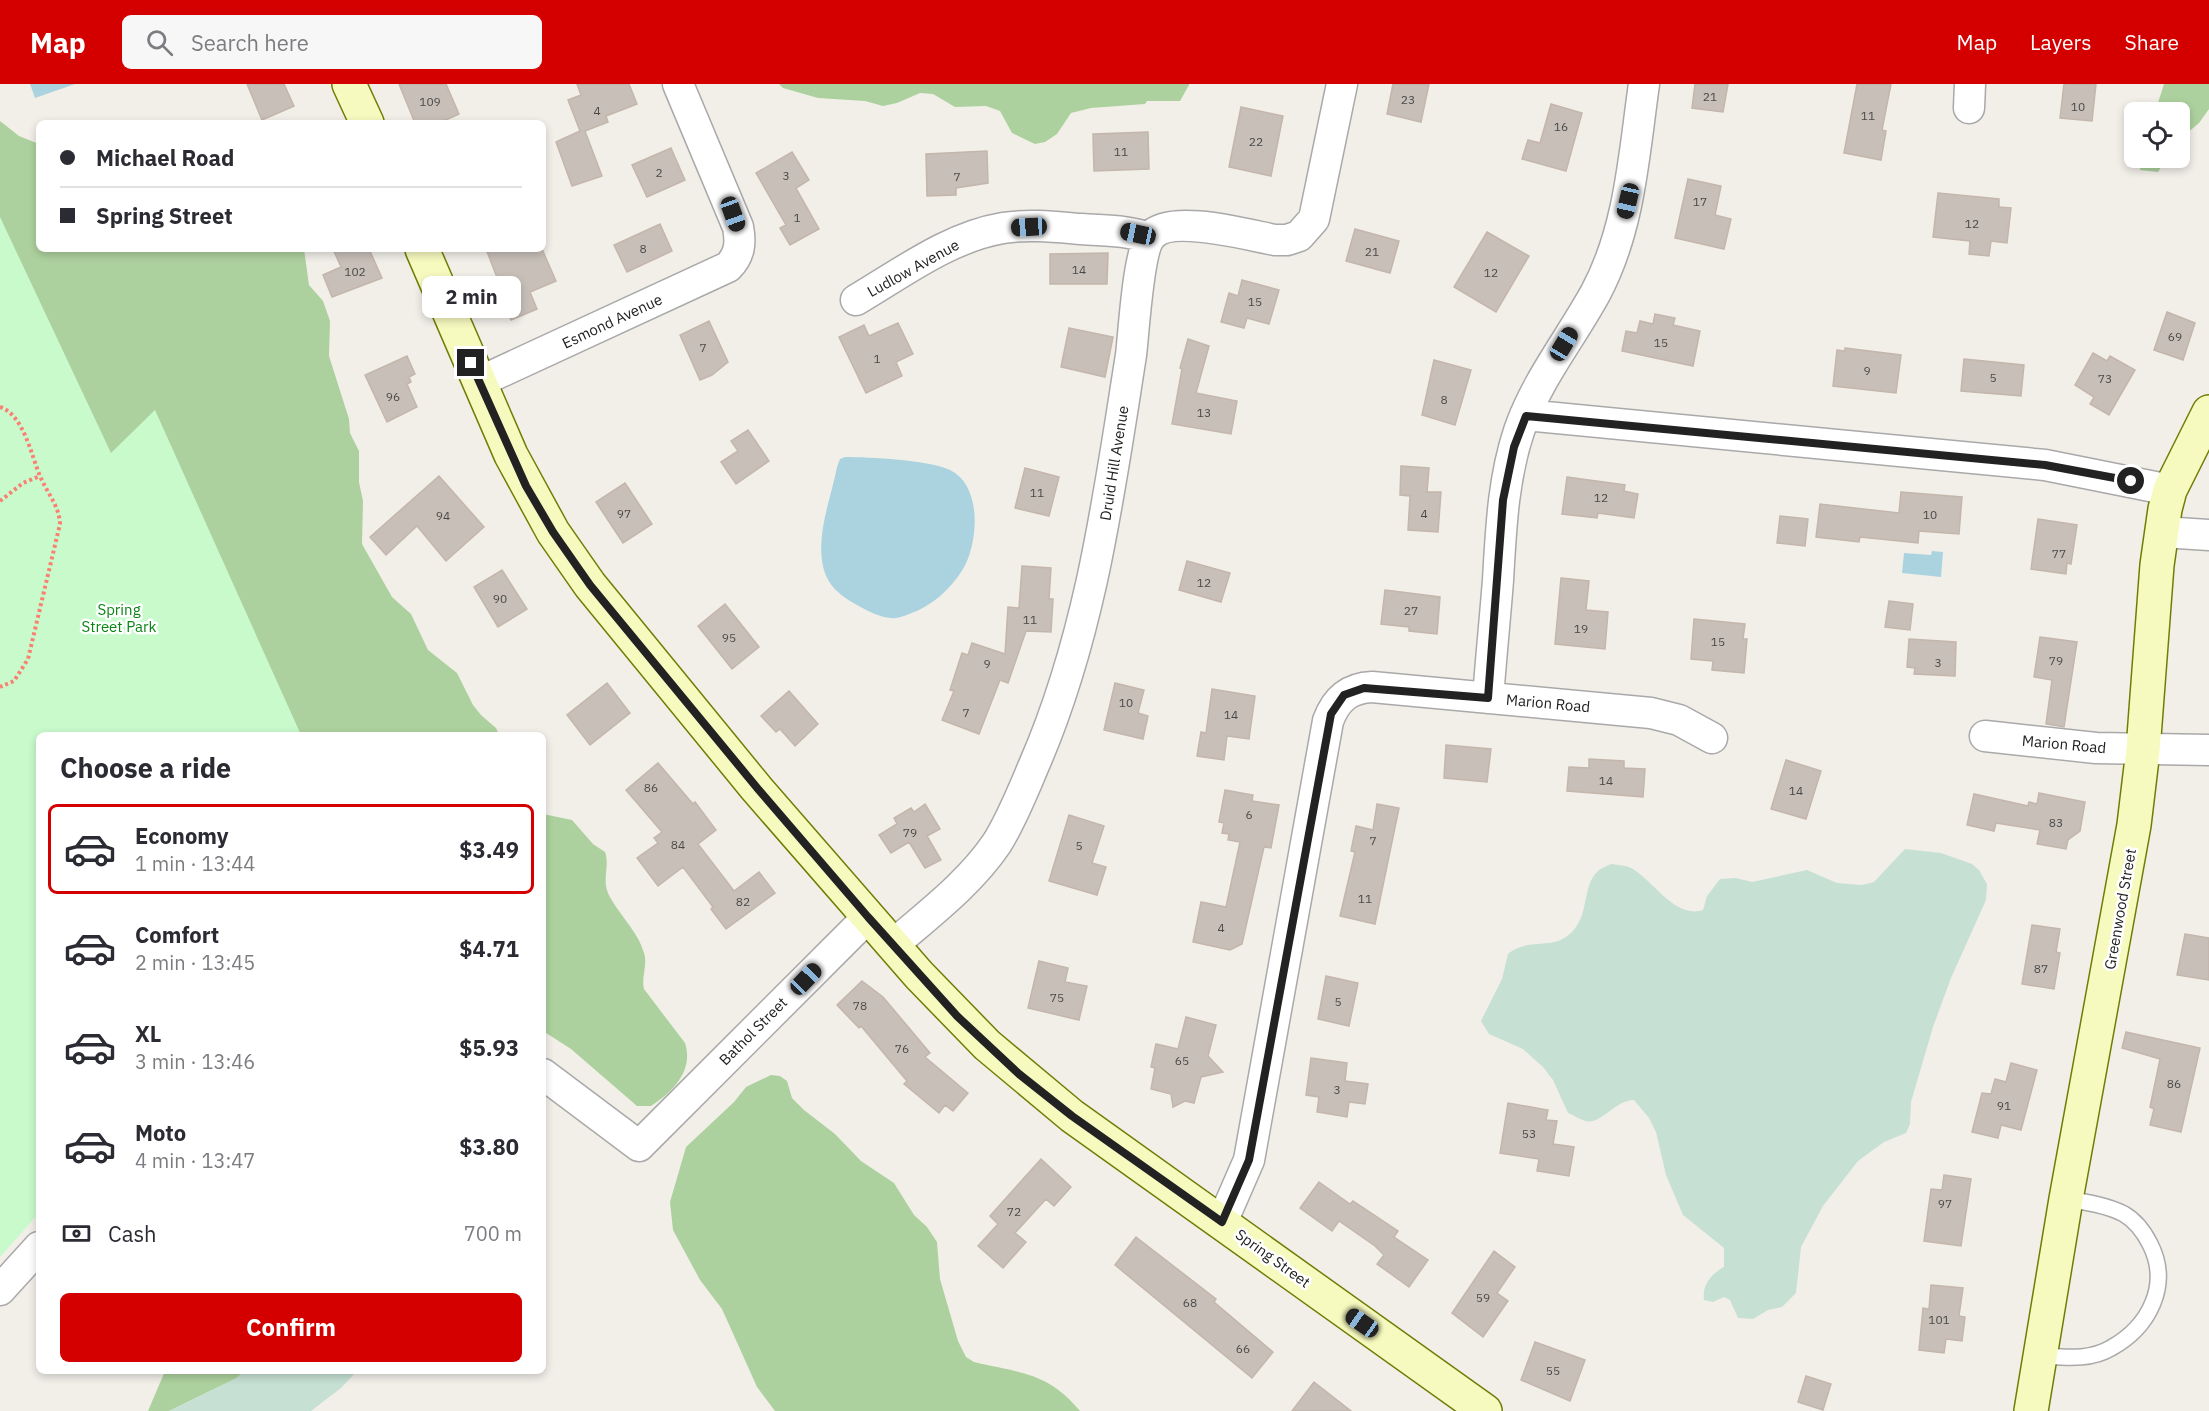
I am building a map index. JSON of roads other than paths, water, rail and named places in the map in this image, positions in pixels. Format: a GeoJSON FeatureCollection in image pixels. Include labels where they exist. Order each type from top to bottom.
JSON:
{"type":"FeatureCollection","features":[{"type":"Feature","properties":{"kind":"street"},"geometry":{"type":"LineString","coordinates":[[349,84],[366,120]]}},
{"type":"Feature","properties":{"kind":"street","name":"Esmond Avenue"},"geometry":{"type":"LineString","coordinates":[[479,382],[728,267],[738,251],[739,234],[678,84]]}},
{"type":"Feature","properties":{"kind":"street"},"geometry":{"type":"LineString","coordinates":[[1149,238],[1159,230],[1176,225],[1275,240],[1287,240],[1304,233],[1316,213],[1342,84]]}},
{"type":"Feature","properties":{"kind":"street"},"geometry":{"type":"LineString","coordinates":[[1488,698],[1503,500],[1514,447],[1546,375],[1596,291],[1610,260],[1628,201],[1644,84]]}},
{"type":"Feature","properties":{"kind":"street","name":"Ludlow Avenue"},"geometry":{"type":"LineString","coordinates":[[856,300],[933,254],[986,232],[1006,228],[1055,227],[1125,231],[1149,238]]}},
{"type":"Feature","properties":{"kind":"street","name":"Druid Hill Avenue"},"geometry":{"type":"LineString","coordinates":[[893,945],[954,892],[997,843],[1028,781],[1062,694],[1082,627],[1098,559],[1135,327],[1143,254],[1149,238]]}},
{"type":"Feature","properties":{"kind":"street","name":"Spring Street"},"geometry":{"type":"LineString","coordinates":[[423,252],[479,382],[531,494],[590,585],[750,780],[957,1016],[1035,1087],[1072,1116],[1485,1411]]}},
{"type":"Feature","properties":{"kind":"street","name":"Greenwood Street"},"geometry":{"type":"LineString","coordinates":[[2031,1411],[2066,1199],[2124,890],[2143,750],[2157,565],[2162,532],[2170,490],[2209,412]]}},
{"type":"Feature","properties":{"kind":"street"},"geometry":{"type":"LineString","coordinates":[[1526,416],[2045,465],[2170,490]]}},
{"type":"Feature","properties":{"kind":"street"},"geometry":{"type":"LineString","coordinates":[[2162,532],[2209,535]]}},
{"type":"Feature","properties":{"kind":"street","name":"Marion Road"},"geometry":{"type":"LineString","coordinates":[[1222,1222],[1249,1160],[1328,721],[1344,695],[1358,689],[1372,687],[1660,714],[1679,720],[1712,738]]}},
{"type":"Feature","properties":{"kind":"street","name":"Marion Road"},"geometry":{"type":"LineString","coordinates":[[1985,736],[2064,746],[2143,750],[2209,750]]}},
{"type":"Feature","properties":{"kind":"street","name":"Bathol Street"},"geometry":{"type":"LineString","coordinates":[[546,1076],[639,1146],[868,917]]}},
{"type":"Feature","properties":{"kind":"street"},"geometry":{"type":"LineString","coordinates":[[0,1290],[36,1250]]}},
{"type":"Feature","properties":{"kind":"lane"},"geometry":{"type":"LineString","coordinates":[[2039,1356],[2085,1357],[2111,1348],[2144,1321],[2159,1287],[2156,1256],[2137,1223],[2104,1206],[2066,1199]]}},
{"type":"Feature","properties":{"kind":"water"},"geometry":{"type":"Polygon","coordinates":[[[30,84],[75,84],[35,98],[30,84]]]}},
{"type":"Feature","properties":{"kind":"water"},"geometry":{"type":"Polygon","coordinates":[[[845,457],[899,460],[940,467],[960,477],[968,488],[975,515],[968,558],[958,577],[946,590],[933,602],[917,611],[896,618],[878,615],[846,598],[836,590],[825,573],[821,541],[825,516],[837,467],[840,459],[845,457]]]}},
{"type":"Feature","properties":{"kind":"water"},"geometry":{"type":"Polygon","coordinates":[[[1932,551],[1943,552],[1941,577],[1902,573],[1904,553],[1931,555],[1932,551]]]}},
{"type":"Feature","properties":{"kind":"park label","name":"Spring Street Park"},"geometry":{"type":"Point","coordinates":[119,618]}}]}
